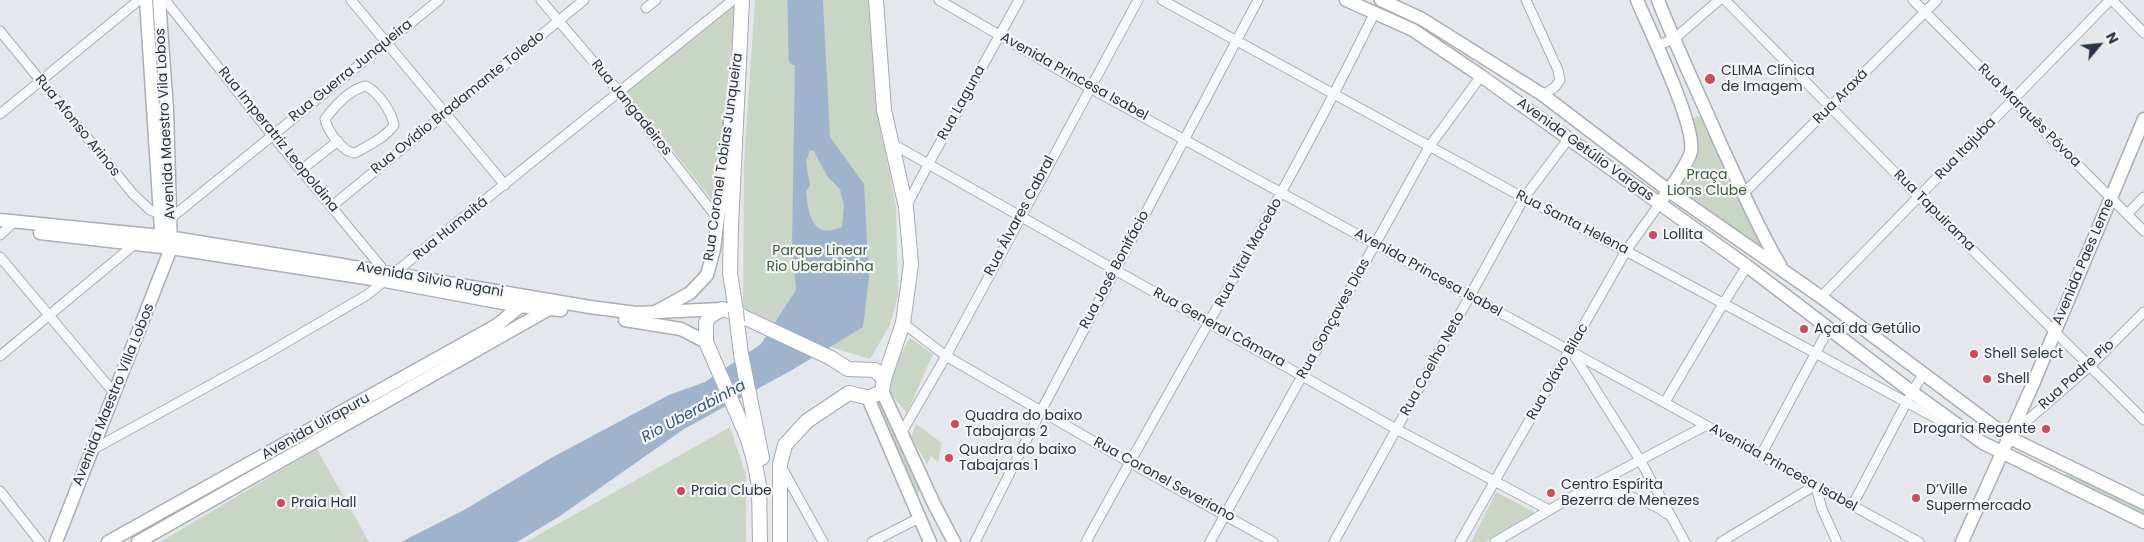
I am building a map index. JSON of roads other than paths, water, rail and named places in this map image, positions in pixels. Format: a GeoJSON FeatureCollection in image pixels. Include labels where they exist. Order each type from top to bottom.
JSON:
{"type":"FeatureCollection","features":[{"type":"Feature","properties":{"kind":"main road"},"geometry":{"type":"LineString","coordinates":[[146,0],[165,216]]}},
{"type":"Feature","properties":{"kind":"main road","name":"Avenida Maestro Vila Lobos"},"geometry":{"type":"LineString","coordinates":[[159,0],[167,110],[165,216],[167,242]]}},
{"type":"Feature","properties":{"kind":"main road","name":"Rua Coronel Tobias Junqueira"},"geometry":{"type":"LineString","coordinates":[[651,314],[690,293],[707,275],[714,249],[718,219],[740,40],[742,0]]}},
{"type":"Feature","properties":{"kind":"main road"},"geometry":{"type":"LineString","coordinates":[[868,398],[883,385],[903,323],[911,264],[906,207],[884,110],[876,0]]}},
{"type":"Feature","properties":{"kind":"main road","name":"Avenida Getúlio Vargas"},"geometry":{"type":"LineString","coordinates":[[1346,0],[1416,32],[1569,138],[1775,286],[1829,328],[1909,398],[1982,443],[2144,522]]}},
{"type":"Feature","properties":{"kind":"main road","name":"Avenida Getúlio Vargas"},"geometry":{"type":"LineString","coordinates":[[1381,0],[1422,19],[1542,95],[1669,191],[1822,297],[1923,375],[2008,437],[2142,502]]}},
{"type":"Feature","properties":{"kind":"main road"},"geometry":{"type":"LineString","coordinates":[[1637,0],[1680,102],[1691,134],[1692,152],[1660,203]]}},
{"type":"Feature","properties":{"kind":"main road"},"geometry":{"type":"LineString","coordinates":[[1658,0],[1766,242],[1784,271]]}},
{"type":"Feature","properties":{"kind":"main road"},"geometry":{"type":"LineString","coordinates":[[1416,32],[1422,19]]}},
{"type":"Feature","properties":{"kind":"main road"},"geometry":{"type":"LineString","coordinates":[[740,40],[730,273],[741,354],[765,470],[765,506],[760,520]]}},
{"type":"Feature","properties":{"kind":"main road","name":"Avenida Paes Leme"},"geometry":{"type":"LineString","coordinates":[[1962,542],[2033,384],[2144,119]]}},
{"type":"Feature","properties":{"kind":"main road","name":"Avenida Silvio Rugani"},"geometry":{"type":"LineString","coordinates":[[4,227],[135,244],[167,242]]}},
{"type":"Feature","properties":{"kind":"main road","name":"Avenida Silvio Rugani"},"geometry":{"type":"LineString","coordinates":[[4,227],[167,242],[590,307],[651,314],[722,309],[733,312],[831,358],[848,369]]}},
{"type":"Feature","properties":{"kind":"main road","name":"Avenida Maestro Villa Lobos"},"geometry":{"type":"LineString","coordinates":[[56,542],[115,394],[167,242]]}},
{"type":"Feature","properties":{"kind":"main road","name":"Avenida Silvio Rugani"},"geometry":{"type":"LineString","coordinates":[[389,276],[519,306],[665,325],[694,334],[706,342]]}},
{"type":"Feature","properties":{"kind":"main road"},"geometry":{"type":"LineString","coordinates":[[1775,286],[1789,289],[1798,282]]}},
{"type":"Feature","properties":{"kind":"main road","name":"Avenida Uirapuru"},"geometry":{"type":"LineString","coordinates":[[138,542],[497,325],[519,306],[536,298]]}},
{"type":"Feature","properties":{"kind":"main road","name":"Avenida Uirapuru"},"geometry":{"type":"LineString","coordinates":[[108,542],[311,437],[550,309]]}},
{"type":"Feature","properties":{"kind":"main road"},"geometry":{"type":"LineString","coordinates":[[722,309],[710,316],[706,323],[706,342],[716,361],[748,439],[759,486],[760,542]]}},
{"type":"Feature","properties":{"kind":"main road"},"geometry":{"type":"LineString","coordinates":[[780,542],[780,464],[785,445],[807,421],[849,394],[853,382],[848,369],[874,370],[883,385],[936,508],[954,542]]}},
{"type":"Feature","properties":{"kind":"main road"},"geometry":{"type":"LineString","coordinates":[[849,394],[868,398]]}},
{"type":"Feature","properties":{"kind":"main road"},"geometry":{"type":"LineString","coordinates":[[868,398],[930,542]]}},
{"type":"Feature","properties":{"kind":"main road"},"geometry":{"type":"LineString","coordinates":[[918,515],[936,508]]}},
{"type":"Feature","properties":{"kind":"main road"},"geometry":{"type":"LineString","coordinates":[[2131,515],[2144,517]]}},
{"type":"Feature","properties":{"kind":"street"},"geometry":{"type":"LineString","coordinates":[[0,114],[140,0]]}},
{"type":"Feature","properties":{"kind":"street","name":"Rua Imperatriz Leopoldina"},"geometry":{"type":"LineString","coordinates":[[165,0],[301,170],[389,276]]}},
{"type":"Feature","properties":{"kind":"street"},"geometry":{"type":"LineString","coordinates":[[351,0],[505,185]]}},
{"type":"Feature","properties":{"kind":"street","name":"Rua Guerra Junqueira"},"geometry":{"type":"LineString","coordinates":[[165,216],[272,134],[439,0]]}},
{"type":"Feature","properties":{"kind":"street","name":"Rua Jangadeiros"},"geometry":{"type":"LineString","coordinates":[[541,0],[619,92],[718,219]]}},
{"type":"Feature","properties":{"kind":"street","name":"Rua Ovídio Bradamante Toledo"},"geometry":{"type":"LineString","coordinates":[[332,206],[584,0]]}},
{"type":"Feature","properties":{"kind":"street"},"geometry":{"type":"LineString","coordinates":[[646,8],[656,0]]}},
{"type":"Feature","properties":{"kind":"street","name":"Rua Humaitá"},"geometry":{"type":"LineString","coordinates":[[92,450],[292,339],[367,295],[733,0]]}},
{"type":"Feature","properties":{"kind":"street","name":"Avenida Princesa Isabel"},"geometry":{"type":"LineString","coordinates":[[939,0],[1090,88],[1185,138],[1665,402],[1705,426],[1919,542]]}},
{"type":"Feature","properties":{"kind":"street","name":"Rua Laguna"},"geometry":{"type":"LineString","coordinates":[[906,207],[1019,0]]}},
{"type":"Feature","properties":{"kind":"street","name":"Rua Álvares Cabral"},"geometry":{"type":"LineString","coordinates":[[902,432],[946,356],[1138,0]]}},
{"type":"Feature","properties":{"kind":"street","name":"Rua Santa Helena"},"geometry":{"type":"LineString","coordinates":[[1162,0],[1334,96],[1816,354],[1909,398]]}},
{"type":"Feature","properties":{"kind":"street","name":"Rua José Bonifácio"},"geometry":{"type":"LineString","coordinates":[[975,542],[1042,410],[1258,0]]}},
{"type":"Feature","properties":{"kind":"street"},"geometry":{"type":"LineString","coordinates":[[1526,0],[1558,70],[1560,80],[1555,87],[1542,95]]}},
{"type":"Feature","properties":{"kind":"street"},"geometry":{"type":"LineString","coordinates":[[1656,46],[1674,39],[1718,0]]}},
{"type":"Feature","properties":{"kind":"street","name":"Rua Tapuirama"},"geometry":{"type":"LineString","coordinates":[[1725,0],[1919,197],[2144,420]]}},
{"type":"Feature","properties":{"kind":"street","name":"Rua Marquês Póvoa"},"geometry":{"type":"LineString","coordinates":[[1913,0],[2144,231]]}},
{"type":"Feature","properties":{"kind":"street","name":"Rua Araxá"},"geometry":{"type":"LineString","coordinates":[[1744,194],[1937,0]]}},
{"type":"Feature","properties":{"kind":"street"},"geometry":{"type":"LineString","coordinates":[[2111,0],[2144,33]]}},
{"type":"Feature","properties":{"kind":"street","name":"Rua Itajuba"},"geometry":{"type":"LineString","coordinates":[[1822,297],[2111,0]]}},
{"type":"Feature","properties":{"kind":"street","name":"Rua Vital Macedo"},"geometry":{"type":"LineString","coordinates":[[1086,542],[1129,462],[1282,193],[1334,96],[1375,12]]}},
{"type":"Feature","properties":{"kind":"street","name":"Rua Afonso Arinos"},"geometry":{"type":"LineString","coordinates":[[0,31],[134,194],[150,210],[165,216]]}},
{"type":"Feature","properties":{"kind":"street","name":"Rua Gonçaves Dias"},"geometry":{"type":"LineString","coordinates":[[1210,542],[1429,147],[1481,76]]}},
{"type":"Feature","properties":{"kind":"street"},"geometry":{"type":"LineString","coordinates":[[366,86],[372,89],[392,117],[394,125],[390,131],[355,153],[346,151],[338,141],[326,125],[325,119],[331,110],[361,87],[366,86]]}},
{"type":"Feature","properties":{"kind":"street","name":"Rua Coelho Neto"},"geometry":{"type":"LineString","coordinates":[[1334,542],[1524,198],[1569,138]]}},
{"type":"Feature","properties":{"kind":"street"},"geometry":{"type":"LineString","coordinates":[[301,170],[338,141]]}},
{"type":"Feature","properties":{"kind":"street","name":"Rua General Câmara"},"geometry":{"type":"LineString","coordinates":[[891,143],[929,162],[1020,216],[1396,428],[1549,510]]}},
{"type":"Feature","properties":{"kind":"street"},"geometry":{"type":"LineString","coordinates":[[2126,214],[2144,197]]}},
{"type":"Feature","properties":{"kind":"street","name":"Rua Olávo Bilac"},"geometry":{"type":"LineString","coordinates":[[1460,542],[1626,251],[1660,203]]}},
{"type":"Feature","properties":{"kind":"street"},"geometry":{"type":"LineString","coordinates":[[0,356],[135,244]]}},
{"type":"Feature","properties":{"kind":"street"},"geometry":{"type":"LineString","coordinates":[[0,257],[115,394]]}},
{"type":"Feature","properties":{"kind":"street"},"geometry":{"type":"LineString","coordinates":[[1665,402],[1747,266]]}},
{"type":"Feature","properties":{"kind":"street","name":"Rua Padre Pio"},"geometry":{"type":"LineString","coordinates":[[2008,437],[2090,366],[2144,312]]}},
{"type":"Feature","properties":{"kind":"street","name":"Rua Coronel Severiano"},"geometry":{"type":"LineString","coordinates":[[903,323],[946,356],[1129,462],[1273,542]]}},
{"type":"Feature","properties":{"kind":"street"},"geometry":{"type":"LineString","coordinates":[[1761,455],[1829,328]]}},
{"type":"Feature","properties":{"kind":"street"},"geometry":{"type":"LineString","coordinates":[[1571,350],[1640,460],[1685,542]]}},
{"type":"Feature","properties":{"kind":"street"},"geometry":{"type":"LineString","coordinates":[[1852,506],[1923,375]]}},
{"type":"Feature","properties":{"kind":"street"},"geometry":{"type":"LineString","coordinates":[[1495,542],[1582,491],[1705,426]]}},
{"type":"Feature","properties":{"kind":"street"},"geometry":{"type":"LineString","coordinates":[[780,464],[823,542]]}},
{"type":"Feature","properties":{"kind":"street"},"geometry":{"type":"LineString","coordinates":[[1721,542],[1815,486],[1822,509],[1838,542]]}},
{"type":"Feature","properties":{"kind":"street"},"geometry":{"type":"LineString","coordinates":[[0,491],[40,542]]}},
{"type":"Feature","properties":{"kind":"street"},"geometry":{"type":"LineString","coordinates":[[1582,491],[1615,493],[1640,499],[1659,507],[1670,516]]}},
{"type":"Feature","properties":{"kind":"street"},"geometry":{"type":"LineString","coordinates":[[872,542],[918,515]]}},
{"type":"Feature","properties":{"kind":"water"},"geometry":{"type":"Polygon","coordinates":[[[796,0],[823,0],[830,137],[864,184],[869,277],[863,327],[792,370],[684,429],[560,516],[517,542],[401,542],[464,510],[551,458],[669,395],[705,382],[761,344],[796,290],[792,246],[796,0]],[[810,150],[806,162],[810,185],[806,192],[809,209],[811,217],[818,228],[832,230],[842,227],[844,206],[840,189],[827,176],[814,151],[810,150]]]}},
{"type":"Feature","properties":{"kind":"waterway","name":"Rio Uberabinha"},"geometry":{"type":"LineString","coordinates":[[795,0],[796,58]]}},
{"type":"Feature","properties":{"kind":"place","name":"CLIMA Clínica de Imagem"},"geometry":{"type":"Point","coordinates":[1710,79]}},
{"type":"Feature","properties":{"kind":"place","name":"Lollita"},"geometry":{"type":"Point","coordinates":[1653,235]}},
{"type":"Feature","properties":{"kind":"place","name":"Açaí da Getúlio"},"geometry":{"type":"Point","coordinates":[1804,329]}},
{"type":"Feature","properties":{"kind":"place","name":"Shell Select"},"geometry":{"type":"Point","coordinates":[1974,354]}},
{"type":"Feature","properties":{"kind":"place","name":"Shell"},"geometry":{"type":"Point","coordinates":[1987,379]}},
{"type":"Feature","properties":{"kind":"place","name":"Quadra do baixo Tabajaras 2"},"geometry":{"type":"Point","coordinates":[955,424]}},
{"type":"Feature","properties":{"kind":"place","name":"Drogaria Regente"},"geometry":{"type":"Point","coordinates":[2046,429]}},
{"type":"Feature","properties":{"kind":"place","name":"Quadra do baixo Tabajaras 1"},"geometry":{"type":"Point","coordinates":[949,458]}},
{"type":"Feature","properties":{"kind":"place","name":"Praia Clube"},"geometry":{"type":"Point","coordinates":[681,491]}},
{"type":"Feature","properties":{"kind":"place","name":"Centro Espírita Bezerra de Menezes"},"geometry":{"type":"Point","coordinates":[1551,493]}},
{"type":"Feature","properties":{"kind":"place","name":"D’Ville Supermercado"},"geometry":{"type":"Point","coordinates":[1916,498]}},
{"type":"Feature","properties":{"kind":"place","name":"Praia Hall"},"geometry":{"type":"Point","coordinates":[281,503]}},
{"type":"Feature","properties":{"kind":"park label","name":"Praça Lions Clube"},"geometry":{"type":"Point","coordinates":[1707,184]}},
{"type":"Feature","properties":{"kind":"park label","name":"Parque Linear Rio Uberabinha"},"geometry":{"type":"Point","coordinates":[820,260]}}]}
